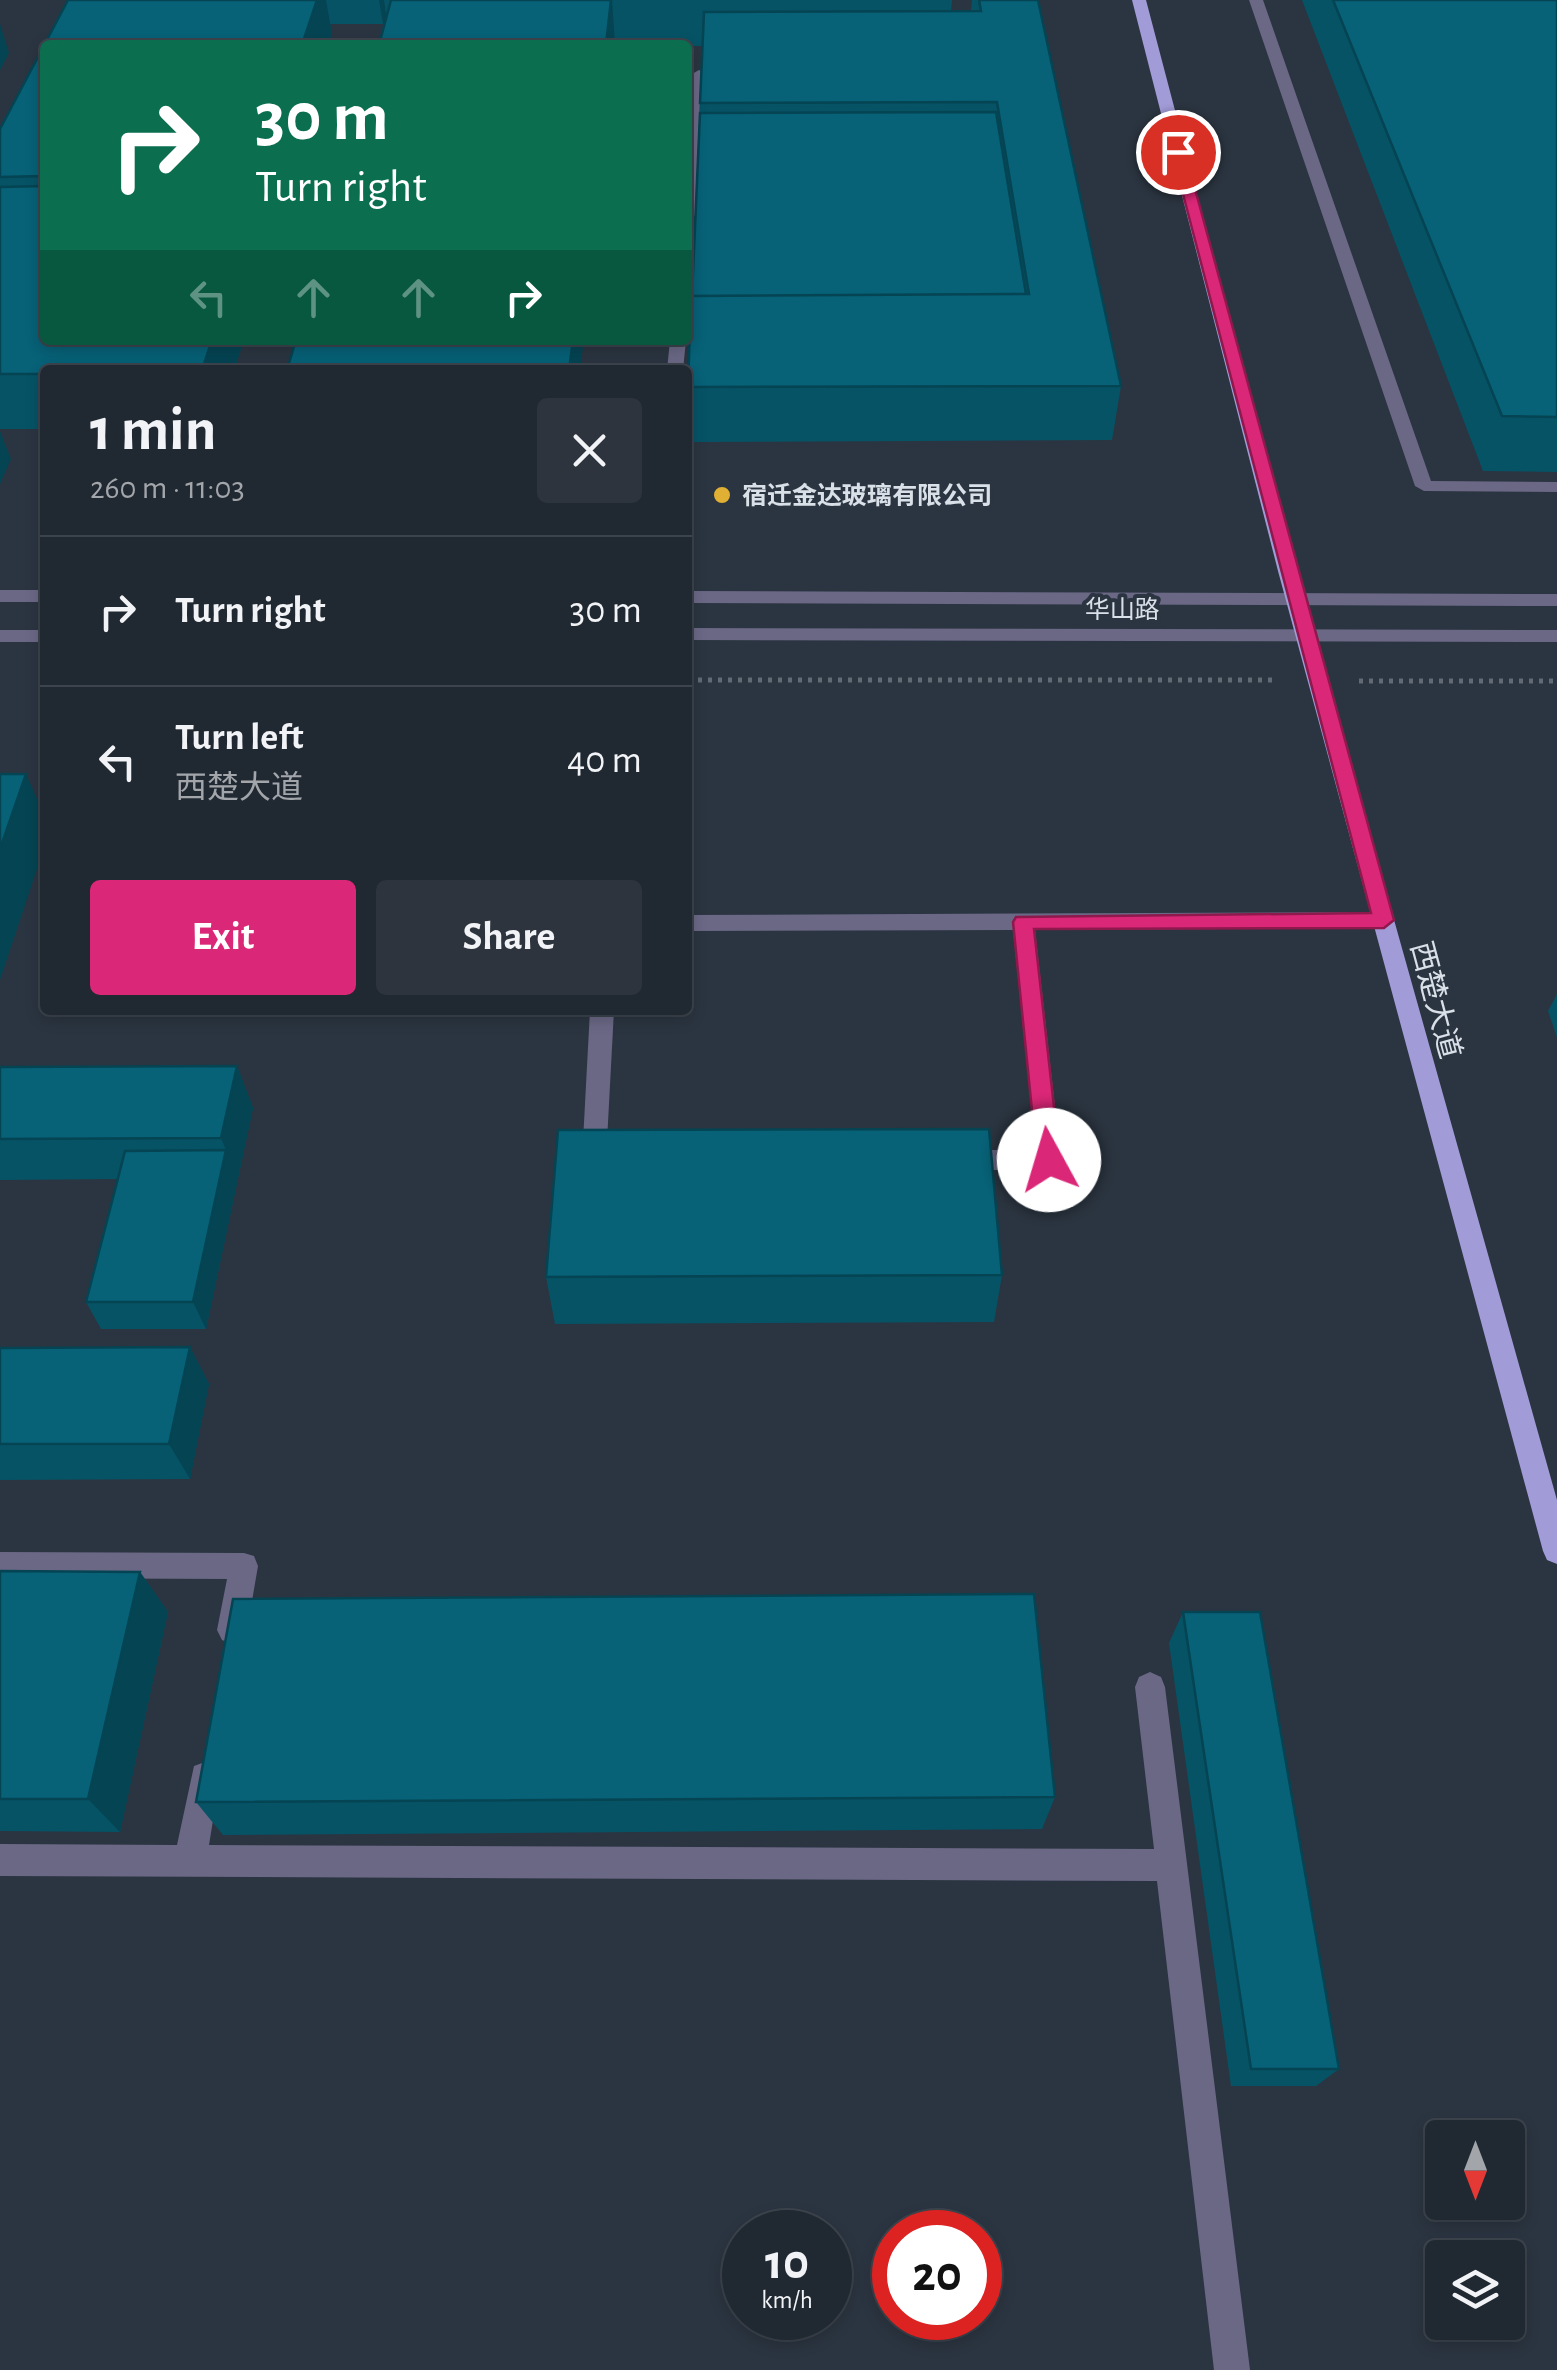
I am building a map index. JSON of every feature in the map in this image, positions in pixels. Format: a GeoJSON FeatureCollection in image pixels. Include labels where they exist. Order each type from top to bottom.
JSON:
{"type":"FeatureCollection","features":[{"type":"Feature","properties":{"kind":"main road","name":"西楚大道"},"geometry":{"type":"LineString","coordinates":[[1139,0],[1294,598],[1557,1550]]}},
{"type":"Feature","properties":{"kind":"street"},"geometry":{"type":"LineString","coordinates":[[1256,0],[1424,486],[1557,487]]}},
{"type":"Feature","properties":{"kind":"street"},"geometry":{"type":"LineString","coordinates":[[692,164],[699,74]]}},
{"type":"Feature","properties":{"kind":"street"},"geometry":{"type":"LineString","coordinates":[[0,596],[40,590]]}},
{"type":"Feature","properties":{"kind":"street","name":"华山路"},"geometry":{"type":"LineString","coordinates":[[692,597],[1557,600]]}},
{"type":"Feature","properties":{"kind":"street","name":"华山路"},"geometry":{"type":"LineString","coordinates":[[692,634],[1557,636]]}},
{"type":"Feature","properties":{"kind":"street"},"geometry":{"type":"LineString","coordinates":[[0,636],[40,636]]}},
{"type":"Feature","properties":{"kind":"street"},"geometry":{"type":"LineString","coordinates":[[692,924],[1384,920]]}},
{"type":"Feature","properties":{"kind":"street"},"geometry":{"type":"LineString","coordinates":[[930,1160],[1049,1160],[1024,922]]}},
{"type":"Feature","properties":{"kind":"street"},"geometry":{"type":"LineString","coordinates":[[602,1015],[592,1160],[612,1160]]}},
{"type":"Feature","properties":{"kind":"street"},"geometry":{"type":"LineString","coordinates":[[0,1565],[244,1566],[227,1658]]}},
{"type":"Feature","properties":{"kind":"street"},"geometry":{"type":"LineString","coordinates":[[1150,1687],[1232,2370]]}},
{"type":"Feature","properties":{"kind":"street"},"geometry":{"type":"LineString","coordinates":[[190,1861],[210,1750]]}},
{"type":"Feature","properties":{"kind":"street"},"geometry":{"type":"LineString","coordinates":[[0,1860],[1171,1865]]}},
{"type":"Feature","properties":{"kind":"path"},"geometry":{"type":"LineString","coordinates":[[692,680],[1557,681]]}},
{"type":"Feature","properties":{"kind":"building"},"geometry":{"type":"Polygon","coordinates":[[[68,0],[317,0],[304,40],[47,40],[68,0]]]}},
{"type":"Feature","properties":{"kind":"building"},"geometry":{"type":"Polygon","coordinates":[[[391,0],[611,0],[607,40],[380,40],[391,0]]]}},
{"type":"Feature","properties":{"kind":"building"},"geometry":{"type":"Polygon","coordinates":[[[979,0],[1038,0],[1121,386],[692,387],[692,365],[689,365],[692,296],[1029,294],[997,102],[700,103],[704,12],[981,11],[979,0]]]}},
{"type":"Feature","properties":{"kind":"building"},"geometry":{"type":"Polygon","coordinates":[[[1333,0],[1557,0],[1557,417],[1502,416],[1333,0]]]}},
{"type":"Feature","properties":{"kind":"building"},"geometry":{"type":"Polygon","coordinates":[[[40,53],[40,176],[0,177],[0,129],[40,53]]]}},
{"type":"Feature","properties":{"kind":"building"},"geometry":{"type":"Polygon","coordinates":[[[996,112],[1026,294],[692,296],[700,113],[996,112]]]}},
{"type":"Feature","properties":{"kind":"building"},"geometry":{"type":"Polygon","coordinates":[[[40,186],[40,345],[210,345],[204,365],[40,365],[40,374],[0,374],[0,187],[40,186]]]}},
{"type":"Feature","properties":{"kind":"building"},"geometry":{"type":"Polygon","coordinates":[[[294,345],[572,345],[570,365],[288,365],[294,345]]]}},
{"type":"Feature","properties":{"kind":"building"},"geometry":{"type":"Polygon","coordinates":[[[0,774],[26,774],[0,849],[0,774]]]}},
{"type":"Feature","properties":{"kind":"building"},"geometry":{"type":"Polygon","coordinates":[[[237,1066],[221,1138],[0,1139],[0,1067],[237,1066]]]}},
{"type":"Feature","properties":{"kind":"building"},"geometry":{"type":"Polygon","coordinates":[[[989,1129],[1002,1275],[546,1277],[558,1130],[989,1129]]]}},
{"type":"Feature","properties":{"kind":"building"},"geometry":{"type":"Polygon","coordinates":[[[226,1150],[193,1302],[86,1302],[125,1151],[226,1150]]]}},
{"type":"Feature","properties":{"kind":"building"},"geometry":{"type":"Polygon","coordinates":[[[190,1347],[169,1444],[0,1444],[0,1348],[190,1347]]]}},
{"type":"Feature","properties":{"kind":"building"},"geometry":{"type":"Polygon","coordinates":[[[0,1571],[140,1572],[88,1799],[0,1799],[0,1571]]]}},
{"type":"Feature","properties":{"kind":"building"},"geometry":{"type":"Polygon","coordinates":[[[1034,1594],[1055,1797],[196,1802],[233,1599],[1034,1594]]]}},
{"type":"Feature","properties":{"kind":"building"},"geometry":{"type":"Polygon","coordinates":[[[1183,1612],[1260,1612],[1339,2069],[1251,2069],[1183,1612]]]}},
{"type":"Feature","properties":{"kind":"place","name":"宿迁金达玻璃有限公司"},"geometry":{"type":"Point","coordinates":[722,495]}},
{"type":"Feature","properties":{"kind":"route"},"geometry":{"type":"LineString","coordinates":[[1049,1160],[1024,922],[1384,920],[1294,598],[1178,152]]}}]}
